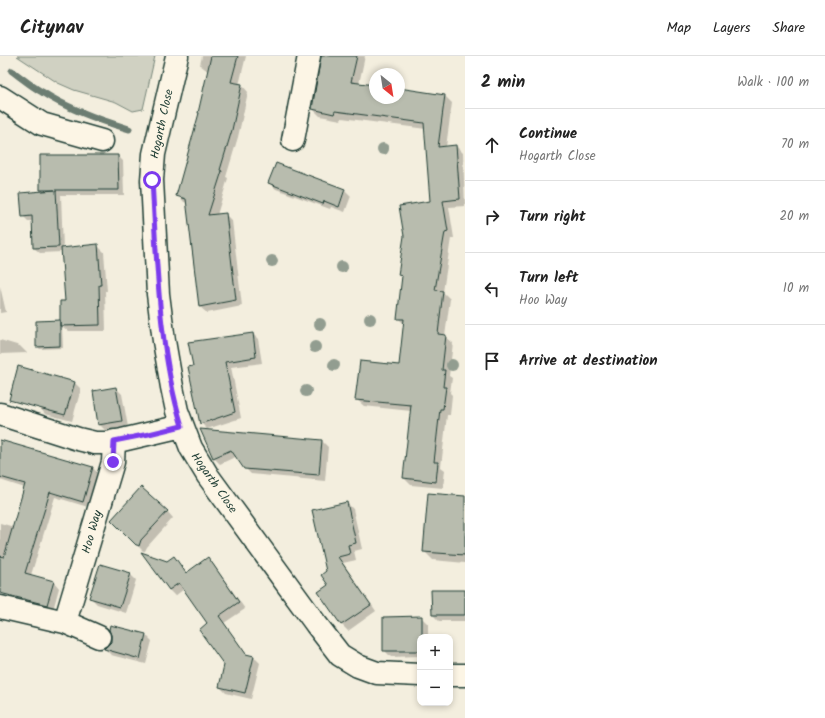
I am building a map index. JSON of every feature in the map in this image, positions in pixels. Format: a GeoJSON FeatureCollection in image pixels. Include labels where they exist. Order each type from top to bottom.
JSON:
{"type":"FeatureCollection","features":[{"type":"Feature","properties":{"kind":"street","name":"Hogarth Close"},"geometry":{"type":"LineString","coordinates":[[177,56],[154,154],[152,180],[158,294],[172,387],[182,426],[198,461],[337,651],[348,661],[370,671],[384,674],[417,675]]}},
{"type":"Feature","properties":{"kind":"street"},"geometry":{"type":"LineString","coordinates":[[292,140],[309,56]]}},
{"type":"Feature","properties":{"kind":"street"},"geometry":{"type":"LineString","coordinates":[[0,98],[42,124],[102,141]]}},
{"type":"Feature","properties":{"kind":"street"},"geometry":{"type":"LineString","coordinates":[[0,414],[89,442],[100,443],[182,426]]}},
{"type":"Feature","properties":{"kind":"street","name":"Hoo Way"},"geometry":{"type":"LineString","coordinates":[[65,622],[113,462],[114,441]]}},
{"type":"Feature","properties":{"kind":"street"},"geometry":{"type":"LineString","coordinates":[[0,607],[65,622],[99,637]]}},
{"type":"Feature","properties":{"kind":"street"},"geometry":{"type":"LineString","coordinates":[[453,675],[465,675]]}},
{"type":"Feature","properties":{"kind":"shaded area"},"geometry":{"type":"Polygon","coordinates":[[[17,56],[155,56],[143,109],[133,111],[116,102],[74,90],[58,83],[17,56]]]}},
{"type":"Feature","properties":{"kind":"building"},"geometry":{"type":"Polygon","coordinates":[[[211,56],[238,56],[231,82],[242,84],[232,130],[220,170],[222,171],[208,215],[226,213],[236,300],[199,307],[186,199],[176,196],[199,113],[211,56]]]}},
{"type":"Feature","properties":{"kind":"building"},"geometry":{"type":"Polygon","coordinates":[[[321,56],[357,56],[351,82],[369,84],[369,104],[405,104],[405,89],[445,95],[438,147],[456,145],[460,199],[443,201],[448,231],[445,232],[435,290],[443,291],[438,334],[446,335],[442,370],[445,370],[443,387],[446,387],[443,409],[440,409],[434,462],[438,462],[436,482],[403,478],[411,405],[355,400],[360,361],[399,365],[404,319],[397,319],[402,276],[398,275],[404,236],[399,206],[430,201],[424,123],[335,111],[334,114],[312,109],[321,56]]]}},
{"type":"Feature","properties":{"kind":"building"},"geometry":{"type":"Polygon","coordinates":[[[40,155],[118,155],[119,190],[56,190],[59,247],[33,248],[32,216],[22,217],[20,193],[55,190],[40,190],[40,155]]]}},
{"type":"Feature","properties":{"kind":"building"},"geometry":{"type":"Polygon","coordinates":[[[276,163],[345,189],[339,207],[324,201],[323,204],[268,183],[276,163]]]}},
{"type":"Feature","properties":{"kind":"building"},"geometry":{"type":"Polygon","coordinates":[[[98,244],[101,285],[99,285],[100,325],[60,326],[60,301],[65,301],[61,248],[98,244]]]}},
{"type":"Feature","properties":{"kind":"building"},"geometry":{"type":"Polygon","coordinates":[[[60,320],[60,346],[36,347],[36,321],[60,320]]]}},
{"type":"Feature","properties":{"kind":"building"},"geometry":{"type":"Polygon","coordinates":[[[253,333],[256,357],[225,362],[235,412],[200,424],[188,367],[193,366],[188,342],[253,333]]]}},
{"type":"Feature","properties":{"kind":"building"},"geometry":{"type":"Polygon","coordinates":[[[18,366],[75,382],[65,415],[9,400],[18,366]]]}},
{"type":"Feature","properties":{"kind":"building"},"geometry":{"type":"Polygon","coordinates":[[[116,387],[122,421],[98,425],[93,391],[116,387]]]}},
{"type":"Feature","properties":{"kind":"building"},"geometry":{"type":"Polygon","coordinates":[[[200,429],[322,440],[319,475],[244,469],[231,450],[213,458],[200,429]]]}},
{"type":"Feature","properties":{"kind":"building"},"geometry":{"type":"Polygon","coordinates":[[[0,440],[93,467],[83,502],[50,492],[25,573],[54,581],[47,605],[0,593],[0,556],[4,557],[25,484],[0,477],[0,440]]]}},
{"type":"Feature","properties":{"kind":"building"},"geometry":{"type":"Polygon","coordinates":[[[141,487],[168,511],[141,540],[139,546],[136,545],[111,520],[141,487]]]}},
{"type":"Feature","properties":{"kind":"building"},"geometry":{"type":"Polygon","coordinates":[[[428,493],[465,496],[465,555],[423,552],[428,493]]]}},
{"type":"Feature","properties":{"kind":"building"},"geometry":{"type":"Polygon","coordinates":[[[347,502],[356,543],[348,545],[350,554],[338,557],[371,605],[341,625],[318,592],[328,585],[321,575],[326,571],[312,510],[347,502]]]}},
{"type":"Feature","properties":{"kind":"building"},"geometry":{"type":"Polygon","coordinates":[[[141,552],[167,561],[174,556],[186,573],[208,557],[239,602],[219,616],[246,654],[254,656],[245,693],[219,687],[224,665],[199,630],[207,623],[179,583],[169,590],[141,552]]]}},
{"type":"Feature","properties":{"kind":"building"},"geometry":{"type":"Polygon","coordinates":[[[100,564],[131,573],[120,607],[89,598],[100,564]]]}},
{"type":"Feature","properties":{"kind":"building"},"geometry":{"type":"Polygon","coordinates":[[[431,590],[465,590],[465,615],[432,615],[431,590]]]}},
{"type":"Feature","properties":{"kind":"building"},"geometry":{"type":"Polygon","coordinates":[[[422,616],[422,634],[417,634],[417,651],[383,651],[383,617],[422,616]]]}},
{"type":"Feature","properties":{"kind":"building"},"geometry":{"type":"Polygon","coordinates":[[[110,625],[146,634],[140,659],[104,649],[111,642],[109,630],[110,625]]]}},
{"type":"Feature","properties":{"kind":"waterway"},"geometry":{"type":"LineString","coordinates":[[12,71],[34,87],[62,104],[95,118],[129,129]]}},
{"type":"Feature","properties":{"kind":"route"},"geometry":{"type":"LineString","coordinates":[[113,462],[114,441],[182,426],[172,387],[158,294],[152,180]]}}]}
